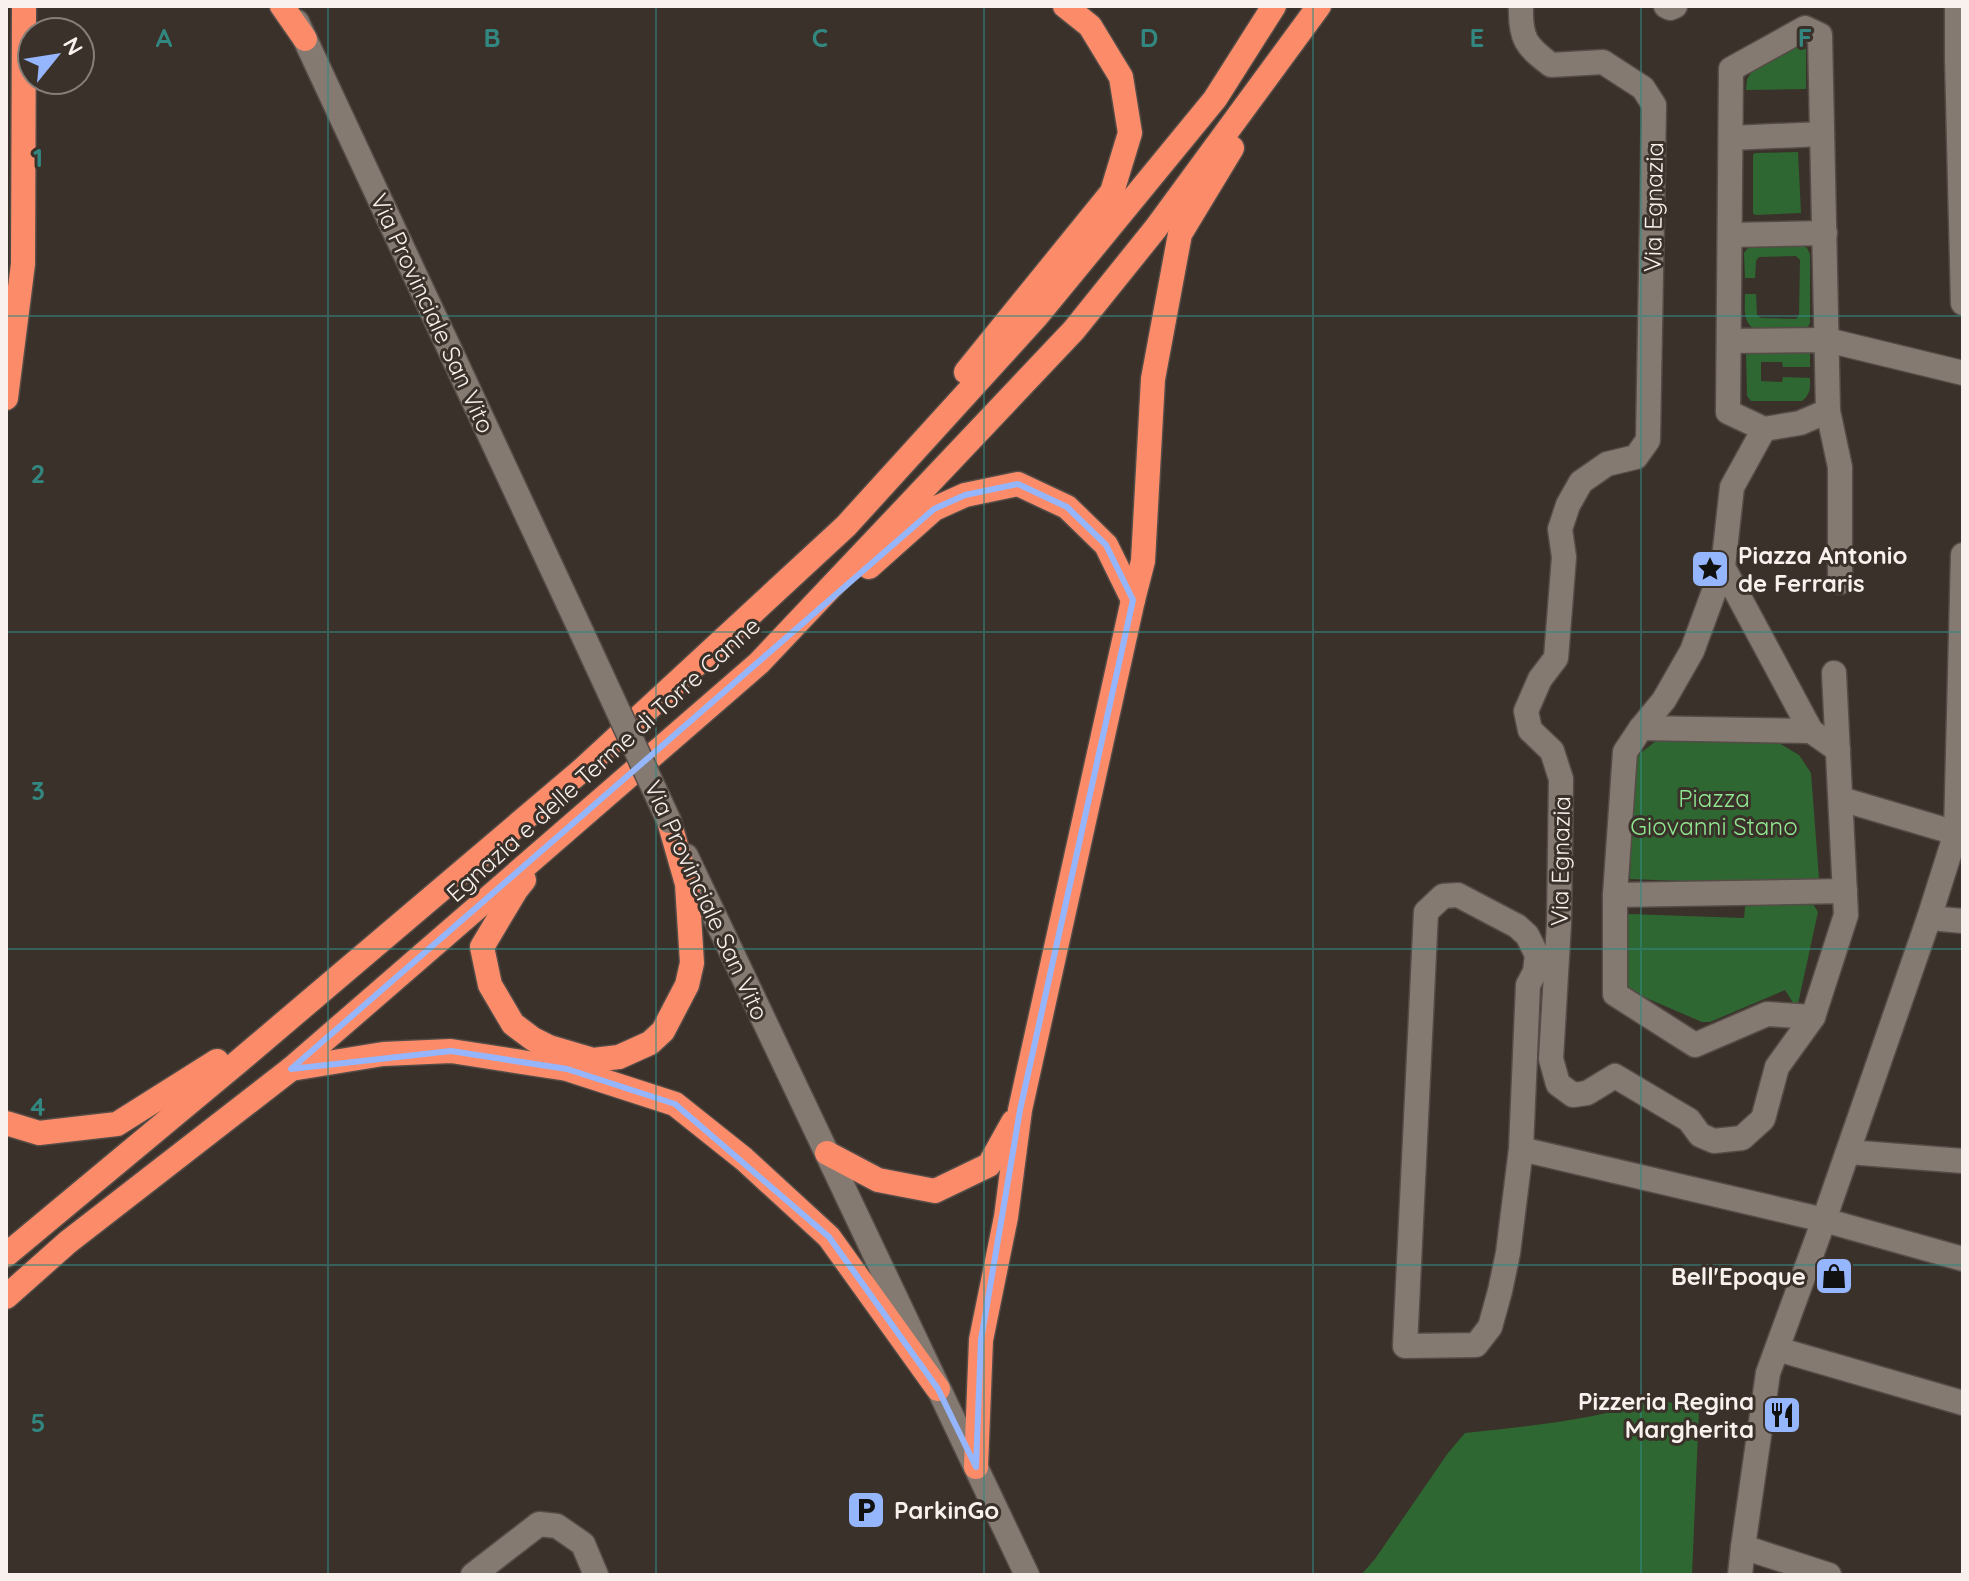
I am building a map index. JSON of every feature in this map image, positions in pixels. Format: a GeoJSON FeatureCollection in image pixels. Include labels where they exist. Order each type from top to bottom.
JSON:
{"type":"FeatureCollection","features":[{"type":"Feature","properties":{"kind":"highway"},"geometry":{"type":"LineString","coordinates":[[282,6],[305,39]]}},
{"type":"Feature","properties":{"kind":"highway"},"geometry":{"type":"LineString","coordinates":[[298,6],[305,39]]}},
{"type":"Feature","properties":{"kind":"highway"},"geometry":{"type":"LineString","coordinates":[[945,417],[953,387],[1112,192],[1130,133],[1121,77],[1090,26],[1065,6]]}},
{"type":"Feature","properties":{"kind":"highway","name":"Egnazia e delle Terme di Torre Canne"},"geometry":{"type":"LineString","coordinates":[[6,1255],[582,770],[846,526],[1037,316],[1215,99],[1274,6]]}},
{"type":"Feature","properties":{"kind":"highway"},"geometry":{"type":"LineString","coordinates":[[6,398],[15,264],[25,9]]}},
{"type":"Feature","properties":{"kind":"highway"},"geometry":{"type":"LineString","coordinates":[[976,1467],[981,1340],[1006,1217],[1020,1110],[1143,561],[1153,379],[1180,234],[1317,10]]}},
{"type":"Feature","properties":{"kind":"highway","name":"Egnazia e delle Terme di Torre Canne"},"geometry":{"type":"LineString","coordinates":[[6,1297],[68,1242],[291,1069],[759,663],[1074,330],[1156,228],[1317,10]]}},
{"type":"Feature","properties":{"kind":"highway"},"geometry":{"type":"LineString","coordinates":[[759,663],[934,509],[965,495],[1018,484],[1067,507],[1106,545],[1133,600]]}},
{"type":"Feature","properties":{"kind":"highway"},"geometry":{"type":"LineString","coordinates":[[593,808],[516,890],[482,947],[490,985],[513,1024],[549,1047],[593,1060],[619,1057],[650,1043],[663,1031],[687,985],[692,963],[687,884],[669,821]]}},
{"type":"Feature","properties":{"kind":"highway"},"geometry":{"type":"LineString","coordinates":[[6,1123],[39,1133],[117,1124],[211,1066],[404,906],[430,897]]}},
{"type":"Feature","properties":{"kind":"highway"},"geometry":{"type":"LineString","coordinates":[[291,1069],[383,1054],[451,1051],[567,1069],[675,1104],[744,1159],[829,1237],[938,1389]]}},
{"type":"Feature","properties":{"kind":"highway"},"geometry":{"type":"LineString","coordinates":[[827,1153],[878,1180],[935,1191],[989,1165],[1020,1110]]}},
{"type":"Feature","properties":{"kind":"street","name":"Via Provinciale San Vito"},"geometry":{"type":"LineString","coordinates":[[289,6],[669,821],[1027,1575]]}},
{"type":"Feature","properties":{"kind":"street","name":"Via Egnazia"},"geometry":{"type":"LineString","coordinates":[[1521,6],[1521,27],[1530,49],[1551,65],[1603,62],[1643,88],[1654,105],[1648,440],[1636,457],[1607,464],[1581,482],[1568,505],[1560,529],[1564,557],[1556,658],[1540,679],[1526,711],[1530,730],[1552,751],[1561,779],[1559,923],[1551,1059],[1558,1084],[1573,1095],[1587,1093],[1615,1076],[1689,1120],[1700,1135],[1714,1141],[1742,1138],[1763,1119],[1777,1067],[1813,1017]]}},
{"type":"Feature","properties":{"kind":"street"},"geometry":{"type":"LineString","coordinates":[[1666,6],[1675,6]]}},
{"type":"Feature","properties":{"kind":"street"},"geometry":{"type":"LineString","coordinates":[[1957,6],[1960,34],[1963,303]]}},
{"type":"Feature","properties":{"kind":"street"},"geometry":{"type":"LineString","coordinates":[[1828,411],[1800,423],[1764,429],[1728,412],[1731,69],[1805,28],[1820,35],[1828,411],[1840,467],[1840,582]]}},
{"type":"Feature","properties":{"kind":"street"},"geometry":{"type":"LineString","coordinates":[[1731,138],[1822,134]]}},
{"type":"Feature","properties":{"kind":"street"},"geometry":{"type":"LineString","coordinates":[[1730,235],[1825,233]]}},
{"type":"Feature","properties":{"kind":"street"},"geometry":{"type":"LineString","coordinates":[[1729,341],[1827,340],[1963,373]]}},
{"type":"Feature","properties":{"kind":"street"},"geometry":{"type":"LineString","coordinates":[[1764,429],[1732,487],[1723,567],[1692,651],[1664,700],[1625,752],[1615,895],[1615,994],[1695,1045],[1767,1014],[1813,1017],[1846,915],[1834,673]]}},
{"type":"Feature","properties":{"kind":"street"},"geometry":{"type":"LineString","coordinates":[[1740,1575],[1768,1373],[1929,918],[1956,850],[1963,555]]}},
{"type":"Feature","properties":{"kind":"street"},"geometry":{"type":"LineString","coordinates":[[1723,567],[1811,731],[1838,750]]}},
{"type":"Feature","properties":{"kind":"street"},"geometry":{"type":"LineString","coordinates":[[1641,728],[1811,731]]}},
{"type":"Feature","properties":{"kind":"street"},"geometry":{"type":"LineString","coordinates":[[1841,799],[1956,850]]}},
{"type":"Feature","properties":{"kind":"street"},"geometry":{"type":"LineString","coordinates":[[1615,895],[1845,891]]}},
{"type":"Feature","properties":{"kind":"street"},"geometry":{"type":"LineString","coordinates":[[1458,895],[1517,926],[1527,935],[1537,955],[1535,972],[1528,985],[1521,1149],[1508,1253],[1490,1327],[1476,1345],[1405,1346],[1426,912],[1443,896],[1458,895]]}},
{"type":"Feature","properties":{"kind":"street"},"geometry":{"type":"LineString","coordinates":[[1929,918],[1963,921]]}},
{"type":"Feature","properties":{"kind":"street"},"geometry":{"type":"LineString","coordinates":[[1521,1149],[1824,1220],[1963,1259]]}},
{"type":"Feature","properties":{"kind":"street"},"geometry":{"type":"LineString","coordinates":[[1848,1152],[1962,1157]]}},
{"type":"Feature","properties":{"kind":"street"},"geometry":{"type":"LineString","coordinates":[[1777,1349],[1963,1403]]}},
{"type":"Feature","properties":{"kind":"street"},"geometry":{"type":"LineString","coordinates":[[473,1575],[539,1524],[557,1526],[583,1544],[596,1575]]}},
{"type":"Feature","properties":{"kind":"street"},"geometry":{"type":"LineString","coordinates":[[1743,1547],[1829,1575]]}},
{"type":"Feature","properties":{"kind":"highlighted area"},"geometry":{"type":"Polygon","coordinates":[[[1018,484],[1067,507],[1106,545],[1133,600],[1020,1110],[981,1340],[976,1467],[938,1389],[829,1237],[675,1104],[567,1069],[451,1051],[291,1069],[934,509],[965,495],[1018,484]]]}},
{"type":"Feature","properties":{"kind":"green space"},"geometry":{"type":"Polygon","coordinates":[[[1794,45],[1806,49],[1806,89],[1746,90],[1747,79],[1753,70],[1794,45]]]}},
{"type":"Feature","properties":{"kind":"green space"},"geometry":{"type":"Polygon","coordinates":[[[1798,152],[1801,213],[1755,215],[1753,155],[1798,152]]]}},
{"type":"Feature","properties":{"kind":"green space"},"geometry":{"type":"Polygon","coordinates":[[[1755,245],[1802,245],[1807,248],[1810,254],[1808,327],[1803,330],[1756,330],[1748,323],[1745,294],[1756,294],[1757,315],[1761,318],[1796,319],[1799,315],[1800,260],[1796,256],[1759,257],[1755,278],[1745,278],[1744,253],[1755,245]]]}},
{"type":"Feature","properties":{"kind":"green space"},"geometry":{"type":"Polygon","coordinates":[[[1806,348],[1810,353],[1810,367],[1783,367],[1782,362],[1761,362],[1761,381],[1782,382],[1783,377],[1810,378],[1809,391],[1802,401],[1751,401],[1747,396],[1746,353],[1750,349],[1806,348]]]}},
{"type":"Feature","properties":{"kind":"green space","name":"Piazza Giovanni Stano"},"geometry":{"type":"Polygon","coordinates":[[[1656,741],[1779,743],[1799,755],[1811,773],[1819,878],[1814,886],[1630,879],[1633,778],[1638,755],[1656,741]]]}},
{"type":"Feature","properties":{"kind":"green space","name":"Piazza Giovanni Stano"},"geometry":{"type":"Polygon","coordinates":[[[1752,901],[1813,904],[1818,912],[1798,1004],[1793,1003],[1785,990],[1710,1022],[1702,1022],[1630,991],[1623,984],[1623,920],[1629,914],[1744,918],[1745,907],[1752,901]]]}},
{"type":"Feature","properties":{"kind":"green space"},"geometry":{"type":"Polygon","coordinates":[[[1657,1399],[1699,1410],[1692,1575],[1361,1575],[1465,1433],[1586,1417],[1657,1399]]]}},
{"type":"Feature","properties":{"kind":"place","name":"Piazza Antonio de Ferraris"},"geometry":{"type":"Point","coordinates":[1710,569]}},
{"type":"Feature","properties":{"kind":"place","name":"Bell'Epoque"},"geometry":{"type":"Point","coordinates":[1834,1276]}},
{"type":"Feature","properties":{"kind":"place","name":"Pizzeria Regina Margherita"},"geometry":{"type":"Point","coordinates":[1782,1415]}},
{"type":"Feature","properties":{"kind":"place","name":"ParkinGo"},"geometry":{"type":"Point","coordinates":[866,1510]}}]}
